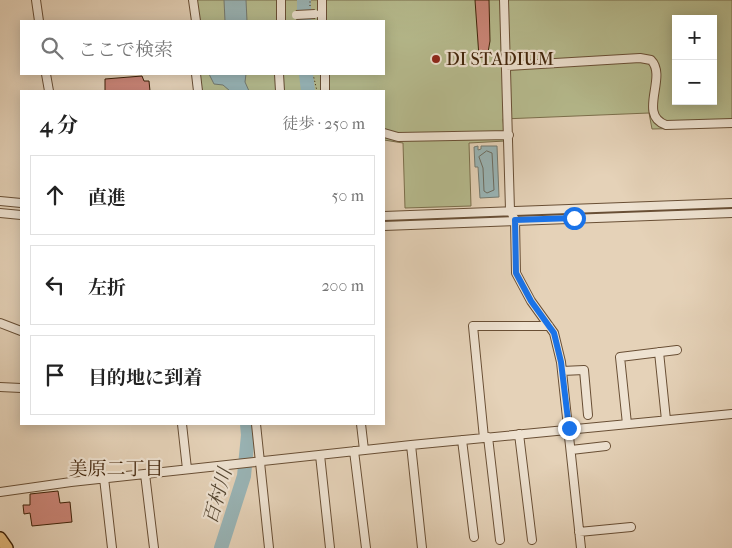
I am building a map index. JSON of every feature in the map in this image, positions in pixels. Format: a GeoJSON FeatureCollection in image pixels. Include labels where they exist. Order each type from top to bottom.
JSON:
{"type":"FeatureCollection","features":[{"type":"Feature","properties":{"kind":"highway"},"geometry":{"type":"LineString","coordinates":[[0,538],[7,548]]}},
{"type":"Feature","properties":{"kind":"street"},"geometry":{"type":"LineString","coordinates":[[36,0],[39,20]]}},
{"type":"Feature","properties":{"kind":"street"},"geometry":{"type":"LineString","coordinates":[[192,0],[196,20]]}},
{"type":"Feature","properties":{"kind":"street"},"geometry":{"type":"LineString","coordinates":[[281,0],[281,18],[296,15],[320,17],[322,0]]}},
{"type":"Feature","properties":{"kind":"street"},"geometry":{"type":"LineString","coordinates":[[504,0],[510,210],[515,220],[516,273],[531,301],[554,333],[562,371],[581,548]]}},
{"type":"Feature","properties":{"kind":"street"},"geometry":{"type":"LineString","coordinates":[[506,66],[640,58],[651,60],[658,71],[653,110],[656,120],[666,125],[732,123]]}},
{"type":"Feature","properties":{"kind":"street"},"geometry":{"type":"LineString","coordinates":[[46,75],[49,90]]}},
{"type":"Feature","properties":{"kind":"street"},"geometry":{"type":"LineString","coordinates":[[196,75],[198,90]]}},
{"type":"Feature","properties":{"kind":"street"},"geometry":{"type":"LineString","coordinates":[[279,75],[280,90]]}},
{"type":"Feature","properties":{"kind":"street"},"geometry":{"type":"LineString","coordinates":[[324,75],[325,90]]}},
{"type":"Feature","properties":{"kind":"street"},"geometry":{"type":"LineString","coordinates":[[385,133],[398,137],[509,135]]}},
{"type":"Feature","properties":{"kind":"street"},"geometry":{"type":"LineString","coordinates":[[0,201],[20,204]]}},
{"type":"Feature","properties":{"kind":"street"},"geometry":{"type":"LineString","coordinates":[[385,216],[732,203]]}},
{"type":"Feature","properties":{"kind":"street"},"geometry":{"type":"LineString","coordinates":[[0,213],[20,215]]}},
{"type":"Feature","properties":{"kind":"street"},"geometry":{"type":"LineString","coordinates":[[385,226],[732,213]]}},
{"type":"Feature","properties":{"kind":"street"},"geometry":{"type":"LineString","coordinates":[[0,323],[20,330]]}},
{"type":"Feature","properties":{"kind":"street"},"geometry":{"type":"LineString","coordinates":[[500,540],[473,326],[549,326]]}},
{"type":"Feature","properties":{"kind":"street"},"geometry":{"type":"LineString","coordinates":[[627,424],[620,356],[677,350]]}},
{"type":"Feature","properties":{"kind":"street"},"geometry":{"type":"LineString","coordinates":[[659,352],[666,420]]}},
{"type":"Feature","properties":{"kind":"street"},"geometry":{"type":"LineString","coordinates":[[562,371],[584,370],[588,415]]}},
{"type":"Feature","properties":{"kind":"street"},"geometry":{"type":"LineString","coordinates":[[0,387],[20,388]]}},
{"type":"Feature","properties":{"kind":"street"},"geometry":{"type":"LineString","coordinates":[[0,492],[104,478],[569,428],[732,414]]}},
{"type":"Feature","properties":{"kind":"street"},"geometry":{"type":"LineString","coordinates":[[182,425],[187,469]]}},
{"type":"Feature","properties":{"kind":"street"},"geometry":{"type":"LineString","coordinates":[[256,425],[256,462],[269,548]]}},
{"type":"Feature","properties":{"kind":"street"},"geometry":{"type":"LineString","coordinates":[[361,425],[364,450]]}},
{"type":"Feature","properties":{"kind":"street"},"geometry":{"type":"LineString","coordinates":[[519,434],[532,540]]}},
{"type":"Feature","properties":{"kind":"street"},"geometry":{"type":"LineString","coordinates":[[462,440],[474,537]]}},
{"type":"Feature","properties":{"kind":"street"},"geometry":{"type":"LineString","coordinates":[[411,445],[422,548]]}},
{"type":"Feature","properties":{"kind":"street"},"geometry":{"type":"LineString","coordinates":[[571,450],[606,446]]}},
{"type":"Feature","properties":{"kind":"street"},"geometry":{"type":"LineString","coordinates":[[354,452],[366,548]]}},
{"type":"Feature","properties":{"kind":"street"},"geometry":{"type":"LineString","coordinates":[[320,455],[330,548]]}},
{"type":"Feature","properties":{"kind":"street"},"geometry":{"type":"LineString","coordinates":[[145,474],[154,548]]}},
{"type":"Feature","properties":{"kind":"street"},"geometry":{"type":"LineString","coordinates":[[104,478],[112,548]]}},
{"type":"Feature","properties":{"kind":"street"},"geometry":{"type":"LineString","coordinates":[[579,532],[631,527]]}},
{"type":"Feature","properties":{"kind":"path"},"geometry":{"type":"LineString","coordinates":[[313,75],[317,90]]}},
{"type":"Feature","properties":{"kind":"green space"},"geometry":{"type":"Polygon","coordinates":[[[196,0],[732,0],[732,127],[652,129],[649,113],[503,119],[505,141],[469,143],[471,206],[405,208],[403,143],[385,140],[385,90],[202,90],[199,75],[385,75],[385,20],[199,20],[196,0]]]}},
{"type":"Feature","properties":{"kind":"water"},"geometry":{"type":"Polygon","coordinates":[[[224,0],[246,0],[247,20],[225,20],[224,0]]]}},
{"type":"Feature","properties":{"kind":"water"},"geometry":{"type":"Polygon","coordinates":[[[210,75],[246,75],[245,82],[249,90],[229,90],[223,85],[214,84],[210,75]]]}},
{"type":"Feature","properties":{"kind":"water"},"geometry":{"type":"Polygon","coordinates":[[[478,146],[478,150],[481,149],[481,146],[497,146],[499,197],[480,198],[478,167],[475,167],[474,147],[478,146]]]}},
{"type":"Feature","properties":{"kind":"building"},"geometry":{"type":"Polygon","coordinates":[[[475,0],[489,0],[490,41],[487,58],[479,57],[475,0]]]}},
{"type":"Feature","properties":{"kind":"building"},"geometry":{"type":"Polygon","coordinates":[[[142,76],[144,81],[149,81],[150,90],[105,90],[105,79],[142,76]]]}},
{"type":"Feature","properties":{"kind":"building"},"geometry":{"type":"Polygon","coordinates":[[[58,491],[60,503],[70,502],[72,522],[32,526],[30,513],[24,514],[23,505],[30,505],[30,494],[58,491]]]}},
{"type":"Feature","properties":{"kind":"waterway","name":"百村川"},"geometry":{"type":"LineString","coordinates":[[304,0],[304,20]]}},
{"type":"Feature","properties":{"kind":"waterway","name":"百村川"},"geometry":{"type":"LineString","coordinates":[[306,75],[308,90]]}},
{"type":"Feature","properties":{"kind":"waterway","name":"百村川"},"geometry":{"type":"LineString","coordinates":[[221,548],[244,476],[248,435],[247,425]]}},
{"type":"Feature","properties":{"kind":"place","name":"DI STADIUM"},"geometry":{"type":"Point","coordinates":[436,59]}},
{"type":"Feature","properties":{"kind":"district","name":"美原二丁目"},"geometry":{"type":"Point","coordinates":[116,468]}},
{"type":"Feature","properties":{"kind":"route"},"geometry":{"type":"LineString","coordinates":[[569,428],[561,362],[554,333],[531,301],[516,273],[515,220],[574,218]]}}]}
